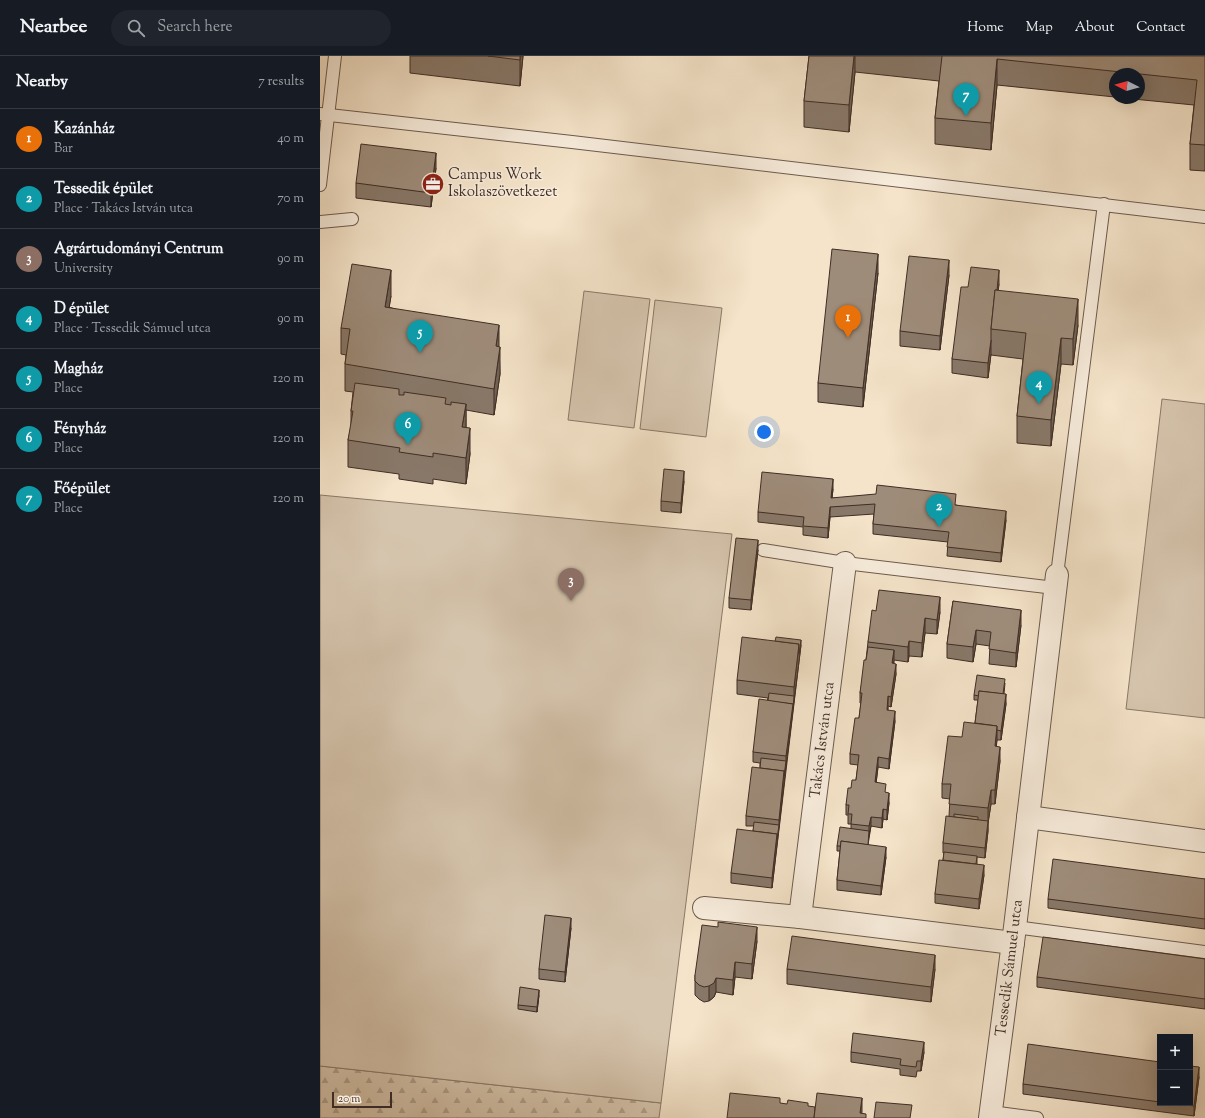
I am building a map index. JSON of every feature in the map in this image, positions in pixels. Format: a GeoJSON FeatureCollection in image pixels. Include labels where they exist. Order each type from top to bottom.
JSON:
{"type":"FeatureCollection","features":[{"type":"Feature","properties":{"kind":"street","name":"Takács István utca"},"geometry":{"type":"LineString","coordinates":[[800,917],[845,563]]}},
{"type":"Feature","properties":{"kind":"street","name":"Tessedik Sámuel utca"},"geometry":{"type":"LineString","coordinates":[[991,1115],[1056,581]]}},
{"type":"Feature","properties":{"kind":"street"},"geometry":{"type":"LineString","coordinates":[[1028,817],[1205,841]]}},
{"type":"Feature","properties":{"kind":"street"},"geometry":{"type":"LineString","coordinates":[[704,908],[1014,935]]}},
{"type":"Feature","properties":{"kind":"lane"},"geometry":{"type":"LineString","coordinates":[[320,185],[324,115],[335,56]]}},
{"type":"Feature","properties":{"kind":"lane"},"geometry":{"type":"LineString","coordinates":[[324,115],[1104,204],[1205,217]]}},
{"type":"Feature","properties":{"kind":"lane"},"geometry":{"type":"LineString","coordinates":[[763,550],[845,563],[1056,581],[1104,204]]}},
{"type":"Feature","properties":{"kind":"lane"},"geometry":{"type":"LineString","coordinates":[[320,222],[352,220]]}},
{"type":"Feature","properties":{"kind":"lane"},"geometry":{"type":"LineString","coordinates":[[1014,935],[1205,952]]}},
{"type":"Feature","properties":{"kind":"lane"},"geometry":{"type":"LineString","coordinates":[[991,1115],[1037,1118]]}},
{"type":"Feature","properties":{"kind":"green space"},"geometry":{"type":"Polygon","coordinates":[[[584,291],[650,299],[634,428],[568,420],[584,291]]]}},
{"type":"Feature","properties":{"kind":"green space"},"geometry":{"type":"Polygon","coordinates":[[[655,300],[722,308],[706,437],[640,429],[655,300]]]}},
{"type":"Feature","properties":{"kind":"green space"},"geometry":{"type":"Polygon","coordinates":[[[1162,399],[1205,404],[1205,718],[1126,709],[1162,399]]]}},
{"type":"Feature","properties":{"kind":"green space"},"geometry":{"type":"Polygon","coordinates":[[[320,495],[732,534],[661,1103],[320,1066],[320,495]]]}},
{"type":"Feature","properties":{"kind":"green space"},"geometry":{"type":"Polygon","coordinates":[[[320,1066],[661,1103],[659,1118],[320,1118],[320,1066]]]}},
{"type":"Feature","properties":{"kind":"building"},"geometry":{"type":"Polygon","coordinates":[[[488,56],[520,56],[520,60],[488,56]]]}},
{"type":"Feature","properties":{"kind":"building"},"geometry":{"type":"Polygon","coordinates":[[[809,56],[854,56],[849,105],[804,101],[809,56]]]}},
{"type":"Feature","properties":{"kind":"building"},"geometry":{"type":"Polygon","coordinates":[[[942,56],[1205,56],[1205,145],[1190,144],[1197,80],[1145,75],[1145,68],[1109,68],[1109,71],[997,59],[991,123],[935,118],[942,56]]]}},
{"type":"Feature","properties":{"kind":"building"},"geometry":{"type":"Polygon","coordinates":[[[361,144],[436,153],[431,193],[356,183],[361,144]]]}},
{"type":"Feature","properties":{"kind":"building"},"geometry":{"type":"Polygon","coordinates":[[[832,249],[878,254],[863,388],[818,383],[832,249]]]}},
{"type":"Feature","properties":{"kind":"building"},"geometry":{"type":"Polygon","coordinates":[[[909,256],[949,260],[940,336],[900,331],[909,256]]]}},
{"type":"Feature","properties":{"kind":"building"},"geometry":{"type":"Polygon","coordinates":[[[352,264],[391,270],[385,307],[499,325],[496,346],[500,347],[494,389],[345,364],[350,329],[341,328],[352,264]]]}},
{"type":"Feature","properties":{"kind":"building"},"geometry":{"type":"Polygon","coordinates":[[[971,267],[999,270],[997,290],[995,290],[988,363],[952,359],[961,287],[968,287],[971,267]]]}},
{"type":"Feature","properties":{"kind":"building"},"geometry":{"type":"Polygon","coordinates":[[[995,290],[1078,299],[1073,339],[1061,338],[1051,420],[1017,416],[1026,333],[991,329],[995,290]]]}},
{"type":"Feature","properties":{"kind":"building"},"geometry":{"type":"Polygon","coordinates":[[[355,383],[399,389],[399,395],[404,395],[404,392],[446,398],[445,404],[451,405],[451,402],[466,404],[462,427],[470,428],[466,458],[433,453],[433,457],[399,452],[400,448],[348,440],[353,411],[351,411],[355,383]]]}},
{"type":"Feature","properties":{"kind":"building"},"geometry":{"type":"Polygon","coordinates":[[[664,469],[684,471],[681,503],[661,501],[664,469]]]}},
{"type":"Feature","properties":{"kind":"building"},"geometry":{"type":"Polygon","coordinates":[[[762,472],[833,479],[831,498],[876,494],[877,485],[956,494],[955,505],[1006,511],[1001,553],[947,547],[949,532],[873,524],[875,504],[830,507],[828,528],[803,526],[804,517],[758,512],[762,472]]]}},
{"type":"Feature","properties":{"kind":"building"},"geometry":{"type":"Polygon","coordinates":[[[736,538],[758,540],[751,600],[729,598],[736,538]]]}},
{"type":"Feature","properties":{"kind":"building"},"geometry":{"type":"Polygon","coordinates":[[[879,590],[940,597],[937,620],[925,618],[922,643],[909,641],[908,647],[868,642],[872,610],[876,611],[879,590]]]}},
{"type":"Feature","properties":{"kind":"building"},"geometry":{"type":"Polygon","coordinates":[[[953,601],[1021,610],[1016,653],[989,649],[991,632],[976,630],[973,647],[947,644],[953,601]]]}},
{"type":"Feature","properties":{"kind":"building"},"geometry":{"type":"Polygon","coordinates":[[[742,637],[799,644],[794,687],[737,680],[742,637]]]}},
{"type":"Feature","properties":{"kind":"building"},"geometry":{"type":"Polygon","coordinates":[[[776,637],[801,640],[799,654],[799,644],[775,641],[776,637]]]}},
{"type":"Feature","properties":{"kind":"building"},"geometry":{"type":"Polygon","coordinates":[[[868,647],[894,650],[892,663],[896,664],[891,697],[888,696],[887,710],[895,711],[889,759],[878,757],[875,782],[886,784],[885,792],[889,793],[887,810],[883,809],[882,818],[871,817],[869,826],[851,824],[852,814],[848,814],[849,805],[846,805],[848,788],[851,788],[852,780],[856,780],[859,755],[850,754],[855,718],[859,718],[864,660],[866,660],[868,647]]]}},
{"type":"Feature","properties":{"kind":"building"},"geometry":{"type":"Polygon","coordinates":[[[977,675],[1005,679],[1003,694],[979,691],[979,696],[974,695],[977,675]]]}},
{"type":"Feature","properties":{"kind":"building"},"geometry":{"type":"Polygon","coordinates":[[[979,691],[1006,694],[1001,731],[997,730],[997,726],[975,723],[979,691]]]}},
{"type":"Feature","properties":{"kind":"building"},"geometry":{"type":"Polygon","coordinates":[[[769,693],[794,696],[793,709],[793,704],[768,701],[769,693]]]}},
{"type":"Feature","properties":{"kind":"building"},"geometry":{"type":"Polygon","coordinates":[[[759,699],[793,704],[786,756],[753,752],[759,699]]]}},
{"type":"Feature","properties":{"kind":"building"},"geometry":{"type":"Polygon","coordinates":[[[964,722],[997,726],[995,746],[1000,747],[995,790],[991,790],[988,808],[949,804],[951,784],[942,784],[948,736],[962,737],[964,722]]]}},
{"type":"Feature","properties":{"kind":"building"},"geometry":{"type":"Polygon","coordinates":[[[761,758],[786,761],[784,776],[784,771],[760,768],[761,758]]]}},
{"type":"Feature","properties":{"kind":"building"},"geometry":{"type":"Polygon","coordinates":[[[752,767],[784,771],[779,820],[746,816],[752,767]]]}},
{"type":"Feature","properties":{"kind":"building"},"geometry":{"type":"Polygon","coordinates":[[[954,814],[978,817],[978,820],[954,817],[954,814]]]}},
{"type":"Feature","properties":{"kind":"building"},"geometry":{"type":"Polygon","coordinates":[[[946,816],[988,821],[985,848],[943,843],[946,816]]]}},
{"type":"Feature","properties":{"kind":"building"},"geometry":{"type":"Polygon","coordinates":[[[754,822],[779,825],[777,839],[777,834],[753,831],[754,822]]]}},
{"type":"Feature","properties":{"kind":"building"},"geometry":{"type":"Polygon","coordinates":[[[840,827],[869,831],[868,845],[841,841],[841,846],[837,846],[840,827]]]}},
{"type":"Feature","properties":{"kind":"building"},"geometry":{"type":"Polygon","coordinates":[[[737,829],[777,834],[772,878],[731,873],[737,829]]]}},
{"type":"Feature","properties":{"kind":"building"},"geometry":{"type":"Polygon","coordinates":[[[841,841],[886,847],[881,886],[837,880],[841,841]]]}},
{"type":"Feature","properties":{"kind":"building"},"geometry":{"type":"Polygon","coordinates":[[[944,852],[977,856],[976,864],[943,860],[944,852]]]}},
{"type":"Feature","properties":{"kind":"building"},"geometry":{"type":"Polygon","coordinates":[[[1053,859],[1205,879],[1205,919],[1048,899],[1053,859]]]}},
{"type":"Feature","properties":{"kind":"building"},"geometry":{"type":"Polygon","coordinates":[[[939,860],[984,865],[979,899],[935,894],[939,860]]]}},
{"type":"Feature","properties":{"kind":"building"},"geometry":{"type":"Polygon","coordinates":[[[545,915],[571,918],[565,972],[539,969],[545,915]]]}},
{"type":"Feature","properties":{"kind":"building"},"geometry":{"type":"Polygon","coordinates":[[[718,922],[757,927],[752,964],[735,962],[733,980],[716,978],[714,983],[704,987],[695,981],[702,925],[718,927],[718,922]]]}},
{"type":"Feature","properties":{"kind":"building"},"geometry":{"type":"Polygon","coordinates":[[[792,936],[935,955],[931,987],[787,969],[792,936]]]}},
{"type":"Feature","properties":{"kind":"building"},"geometry":{"type":"Polygon","coordinates":[[[1043,937],[1205,959],[1205,999],[1037,977],[1043,937]]]}},
{"type":"Feature","properties":{"kind":"building"},"geometry":{"type":"Polygon","coordinates":[[[520,987],[539,990],[537,1007],[518,1005],[520,987]]]}},
{"type":"Feature","properties":{"kind":"building"},"geometry":{"type":"Polygon","coordinates":[[[853,1033],[924,1042],[921,1061],[917,1061],[916,1067],[900,1065],[901,1059],[851,1052],[853,1033]]]}},
{"type":"Feature","properties":{"kind":"building"},"geometry":{"type":"Polygon","coordinates":[[[1028,1044],[1157,1062],[1157,1102],[1023,1084],[1028,1044]]]}},
{"type":"Feature","properties":{"kind":"building"},"geometry":{"type":"Polygon","coordinates":[[[1193,1066],[1199,1067],[1193,1106],[1193,1066]]]}},
{"type":"Feature","properties":{"kind":"building"},"geometry":{"type":"Polygon","coordinates":[[[730,1093],[780,1098],[780,1103],[787,1104],[788,1100],[808,1103],[808,1106],[815,1107],[814,1118],[727,1118],[730,1093]]]}},
{"type":"Feature","properties":{"kind":"building"},"geometry":{"type":"Polygon","coordinates":[[[817,1093],[862,1098],[860,1113],[866,1114],[866,1118],[814,1118],[817,1093]]]}},
{"type":"Feature","properties":{"kind":"building"},"geometry":{"type":"Polygon","coordinates":[[[876,1102],[912,1105],[910,1118],[874,1118],[876,1102]]]}},
{"type":"Feature","properties":{"kind":"place","name":"Főépület"},"geometry":{"type":"Point","coordinates":[966,116]}},
{"type":"Feature","properties":{"kind":"place","name":"Campus Work Iskolaszövetkezet"},"geometry":{"type":"Point","coordinates":[433,184]}},
{"type":"Feature","properties":{"kind":"place","name":"Kazánház"},"geometry":{"type":"Point","coordinates":[848,338]}},
{"type":"Feature","properties":{"kind":"place","name":"Magház"},"geometry":{"type":"Point","coordinates":[420,353]}},
{"type":"Feature","properties":{"kind":"place","name":"D épület"},"geometry":{"type":"Point","coordinates":[1039,404]}},
{"type":"Feature","properties":{"kind":"place","name":"Fényház"},"geometry":{"type":"Point","coordinates":[408,445]}},
{"type":"Feature","properties":{"kind":"place","name":"Tessedik épület"},"geometry":{"type":"Point","coordinates":[939,527]}},
{"type":"Feature","properties":{"kind":"place","name":"Agrártudományi Centrum"},"geometry":{"type":"Point","coordinates":[571,601]}}]}
